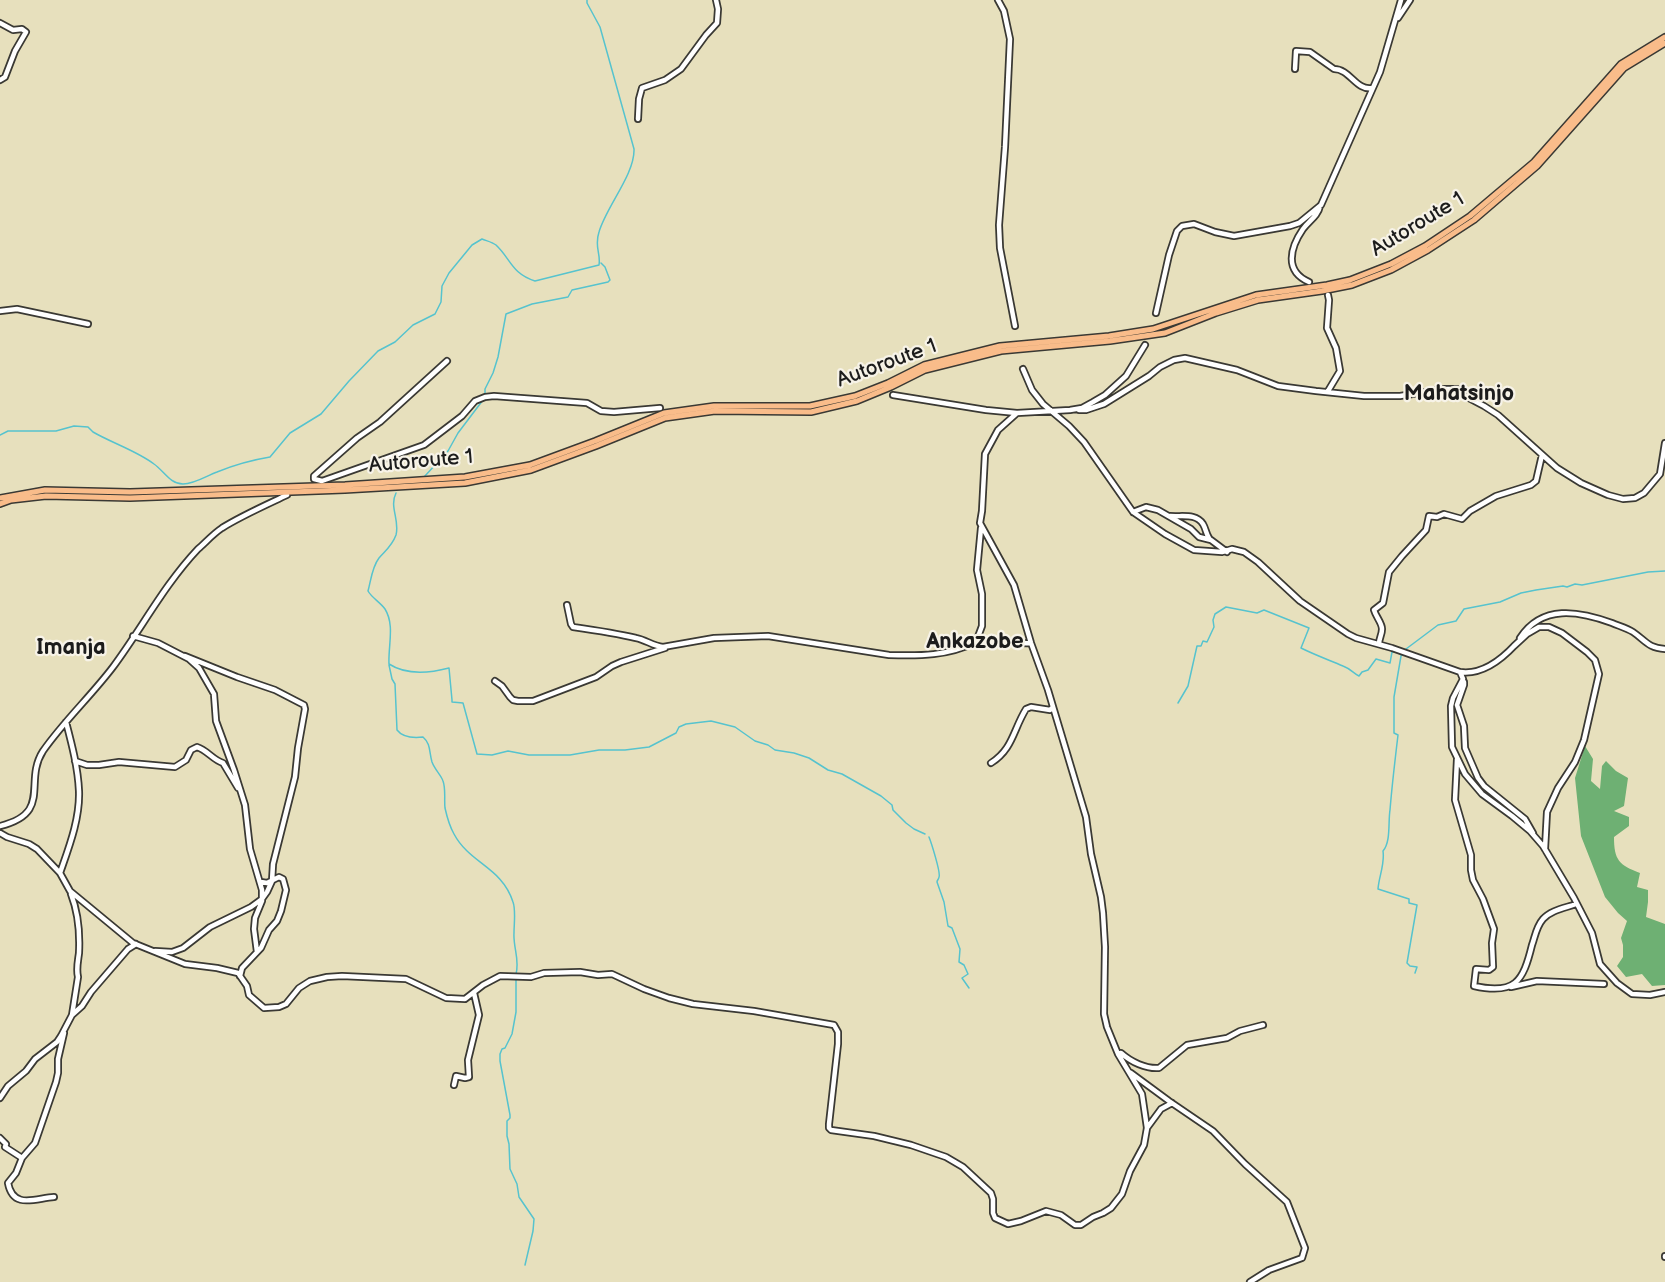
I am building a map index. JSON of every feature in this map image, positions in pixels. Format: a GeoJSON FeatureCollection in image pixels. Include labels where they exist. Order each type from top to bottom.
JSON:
{"type":"FeatureCollection","features":[{"type":"Feature","properties":{"kind":"main road","name":"Autoroute 1"},"geometry":{"type":"LineString","coordinates":[[0,498],[45,490],[130,492],[465,477],[530,465],[664,413],[714,406],[810,406],[855,396],[924,365],[1000,346],[1109,336],[1153,329],[1256,295],[1350,280],[1391,264],[1425,246],[1470,216],[1534,162],[1621,64],[1665,37]]}},
{"type":"Feature","properties":{"kind":"main road","name":"Autoroute 1"},"geometry":{"type":"LineString","coordinates":[[0,504],[46,495],[130,498],[465,483],[531,470],[665,418],[715,411],[811,412],[856,401],[926,370],[1001,351],[1110,341],[1165,333],[1258,300],[1352,285],[1391,270],[1428,250],[1474,220],[1538,166],[1624,68],[1665,43]]}},
{"type":"Feature","properties":{"kind":"street"},"geometry":{"type":"LineString","coordinates":[[638,119],[642,88],[665,80],[681,69],[717,23],[716,0]]}},
{"type":"Feature","properties":{"kind":"street"},"geometry":{"type":"LineString","coordinates":[[998,0],[1004,10],[1011,39],[999,238],[1015,326]]}},
{"type":"Feature","properties":{"kind":"street"},"geometry":{"type":"LineString","coordinates":[[1309,282],[1300,278],[1292,267],[1291,260],[1298,238],[1304,227],[1319,212],[1344,149],[1380,72],[1401,0]]}},
{"type":"Feature","properties":{"kind":"street"},"geometry":{"type":"LineString","coordinates":[[1396,20],[1410,0]]}},
{"type":"Feature","properties":{"kind":"street"},"geometry":{"type":"LineString","coordinates":[[0,24],[13,30],[22,29],[26,32],[5,76],[0,80]]}},
{"type":"Feature","properties":{"kind":"street"},"geometry":{"type":"LineString","coordinates":[[1295,69],[1296,51],[1310,52],[1334,69],[1339,69],[1361,87],[1372,88]]}},
{"type":"Feature","properties":{"kind":"street"},"geometry":{"type":"LineString","coordinates":[[1156,313],[1169,255],[1177,231],[1182,226],[1194,224],[1234,236],[1299,223],[1321,205]]}},
{"type":"Feature","properties":{"kind":"street"},"geometry":{"type":"LineString","coordinates":[[1328,295],[1327,328],[1336,348],[1340,371],[1328,391]]}},
{"type":"Feature","properties":{"kind":"street"},"geometry":{"type":"LineString","coordinates":[[0,310],[17,309],[88,324]]}},
{"type":"Feature","properties":{"kind":"street"},"geometry":{"type":"LineString","coordinates":[[1070,410],[1082,408],[1105,395],[1126,376],[1145,345]]}},
{"type":"Feature","properties":{"kind":"street"},"geometry":{"type":"LineString","coordinates":[[893,395],[1017,413],[1086,410],[1104,404],[1160,367],[1174,360],[1185,358],[1237,370],[1278,386],[1364,396],[1400,396],[1457,389],[1498,415],[1569,476],[1608,495],[1623,499],[1634,498],[1644,493],[1658,478],[1665,443]]}},
{"type":"Feature","properties":{"kind":"street"},"geometry":{"type":"LineString","coordinates":[[447,361],[380,422],[357,438],[314,476],[314,479],[322,481],[424,445],[462,416],[475,401],[485,397],[587,403],[601,411],[615,412],[660,408]]}},
{"type":"Feature","properties":{"kind":"street"},"geometry":{"type":"LineString","coordinates":[[1023,369],[1032,390],[1043,404],[1084,442],[1133,512],[1194,550],[1227,552],[1232,549],[1244,552],[1310,609],[1356,638],[1460,672],[1474,672],[1497,661],[1527,634],[1539,627],[1549,627],[1562,633],[1587,652],[1595,660],[1599,674],[1584,740],[1575,762],[1558,788],[1547,812],[1545,849]]}},
{"type":"Feature","properties":{"kind":"street"},"geometry":{"type":"LineString","coordinates":[[567,605],[573,627],[585,627],[638,638],[657,646],[714,638],[768,636],[888,655],[908,656],[961,650],[976,642],[982,626],[982,594],[977,570],[985,454],[998,430],[1017,413]]}},
{"type":"Feature","properties":{"kind":"street"},"geometry":{"type":"LineString","coordinates":[[1379,644],[1382,628],[1374,610],[1383,603],[1387,575],[1426,530],[1429,516],[1437,517],[1444,514],[1462,519],[1470,511],[1496,496],[1531,485],[1536,481],[1542,455]]}},
{"type":"Feature","properties":{"kind":"street"},"geometry":{"type":"LineString","coordinates":[[0,826],[18,820],[30,809],[40,755],[114,665],[172,579],[204,543],[221,529],[287,495]]}},
{"type":"Feature","properties":{"kind":"street"},"geometry":{"type":"LineString","coordinates":[[1133,512],[1146,507],[1158,510],[1191,529],[1198,537],[1211,540]]}},
{"type":"Feature","properties":{"kind":"street"},"geometry":{"type":"LineString","coordinates":[[1169,516],[1196,518],[1203,524],[1211,540],[1227,552]]}},
{"type":"Feature","properties":{"kind":"street"},"geometry":{"type":"LineString","coordinates":[[70,891],[136,944],[185,964],[238,973],[247,986],[249,995],[264,1008],[286,1004],[299,988],[310,981],[336,976],[406,979],[446,998],[454,999],[468,998],[483,985],[500,976],[521,978],[550,973],[580,972],[610,974],[669,998],[693,1004],[754,1011],[834,1025],[838,1032],[838,1044],[829,1128],[834,1131],[883,1138],[946,1157],[963,1167],[991,1193],[995,1218],[1008,1224],[1046,1211],[1061,1215],[1075,1225],[1081,1225],[1111,1208],[1122,1194],[1130,1171],[1144,1145],[1147,1128],[1142,1094],[1118,1054],[1104,1014],[1105,947],[1101,897],[1091,854],[1086,817],[1014,585],[980,523]]}},
{"type":"Feature","properties":{"kind":"street"},"geometry":{"type":"LineString","coordinates":[[1514,646],[1530,626],[1552,614],[1561,613],[1600,619],[1634,632],[1650,646],[1665,650]]}},
{"type":"Feature","properties":{"kind":"street"},"geometry":{"type":"LineString","coordinates":[[134,636],[158,643],[237,677],[275,690],[304,705],[295,777],[273,864],[272,881],[255,918],[257,952]]}},
{"type":"Feature","properties":{"kind":"street"},"geometry":{"type":"LineString","coordinates":[[976,642],[982,644],[998,640],[1021,644],[1031,642]]}},
{"type":"Feature","properties":{"kind":"street"},"geometry":{"type":"LineString","coordinates":[[495,681],[513,700],[533,701],[596,677],[621,662],[668,646]]}},
{"type":"Feature","properties":{"kind":"street"},"geometry":{"type":"LineString","coordinates":[[185,656],[199,668],[214,694],[216,721],[245,805],[250,849],[261,882],[262,899]]}},
{"type":"Feature","properties":{"kind":"street"},"geometry":{"type":"LineString","coordinates":[[1460,672],[1464,685],[1457,705],[1464,726],[1465,747],[1473,769],[1484,786],[1525,819],[1534,836]]}},
{"type":"Feature","properties":{"kind":"street"},"geometry":{"type":"LineString","coordinates":[[1463,680],[1451,706],[1452,747],[1465,774],[1482,794],[1512,816],[1545,849],[1592,933],[1600,964],[1617,983],[1632,994],[1650,995],[1665,992]]}},
{"type":"Feature","properties":{"kind":"street"},"geometry":{"type":"LineString","coordinates":[[991,763],[1002,756],[1008,747],[1026,709],[1031,707],[1050,710],[1053,707]]}},
{"type":"Feature","properties":{"kind":"street"},"geometry":{"type":"LineString","coordinates":[[60,873],[76,823],[79,792],[66,722]]}},
{"type":"Feature","properties":{"kind":"street"},"geometry":{"type":"LineString","coordinates":[[75,761],[87,765],[120,762],[175,767],[186,760],[191,750],[197,747],[223,763],[240,790]]}},
{"type":"Feature","properties":{"kind":"street"},"geometry":{"type":"LineString","coordinates":[[1457,758],[1455,800],[1471,855],[1473,880],[1494,929],[1493,967],[1489,970],[1476,969],[1474,986],[1504,989],[1537,981],[1604,984]]}},
{"type":"Feature","properties":{"kind":"street"},"geometry":{"type":"LineString","coordinates":[[0,833],[37,849],[60,873],[70,891],[77,916],[79,950],[78,977],[72,1015]]}},
{"type":"Feature","properties":{"kind":"street"},"geometry":{"type":"LineString","coordinates":[[240,976],[242,968],[261,948],[269,930],[277,921],[284,902],[285,881],[279,877],[267,883],[261,882]]}},
{"type":"Feature","properties":{"kind":"street"},"geometry":{"type":"LineString","coordinates":[[154,952],[172,952],[183,948],[210,927],[235,916],[262,899]]}},
{"type":"Feature","properties":{"kind":"street"},"geometry":{"type":"LineString","coordinates":[[1510,987],[1523,976],[1535,933],[1543,919],[1552,912],[1576,904]]}},
{"type":"Feature","properties":{"kind":"street"},"geometry":{"type":"LineString","coordinates":[[0,1098],[8,1086],[26,1071],[35,1059],[57,1042],[72,1015],[82,1006],[128,949],[136,944]]}},
{"type":"Feature","properties":{"kind":"street"},"geometry":{"type":"LineString","coordinates":[[454,1085],[456,1076],[469,1077],[468,1060],[478,1015],[474,993]]}},
{"type":"Feature","properties":{"kind":"street"},"geometry":{"type":"LineString","coordinates":[[1118,1054],[1121,1053],[1129,1060],[1146,1066],[1159,1068],[1187,1045],[1227,1038],[1240,1031],[1263,1025]]}},
{"type":"Feature","properties":{"kind":"street"},"geometry":{"type":"LineString","coordinates":[[54,1197],[44,1197],[38,1201],[21,1200],[11,1192],[8,1183],[16,1173],[22,1158],[35,1143],[56,1082],[65,1027]]}},
{"type":"Feature","properties":{"kind":"street"},"geometry":{"type":"LineString","coordinates":[[1128,1072],[1213,1131],[1287,1202],[1305,1248],[1302,1258],[1269,1270],[1250,1282]]}},
{"type":"Feature","properties":{"kind":"street"},"geometry":{"type":"LineString","coordinates":[[1147,1128],[1161,1109],[1172,1103]]}},
{"type":"Feature","properties":{"kind":"street"},"geometry":{"type":"LineString","coordinates":[[0,1138],[6,1143],[5,1147],[22,1158]]}},
{"type":"Feature","properties":{"kind":"green space"},"geometry":{"type":"Polygon","coordinates":[[[1585,746],[1593,759],[1591,781],[1600,789],[1602,766],[1606,761],[1628,778],[1624,806],[1614,811],[1629,817],[1629,826],[1614,837],[1615,851],[1619,861],[1640,873],[1637,887],[1648,890],[1646,917],[1665,924],[1665,985],[1652,986],[1642,974],[1626,977],[1617,966],[1623,957],[1621,938],[1627,921],[1605,897],[1581,836],[1575,778],[1585,746]]]}},
{"type":"Feature","properties":{"kind":"waterway"},"geometry":{"type":"LineString","coordinates":[[0,435],[8,431],[56,431],[74,426],[88,427],[93,432],[147,459],[174,482],[192,483],[230,467],[270,457],[290,433],[321,414],[378,351],[395,342],[413,325],[435,314],[441,302],[442,286],[449,273],[472,245],[482,239],[496,245],[516,270],[535,281],[599,265],[597,242],[599,232],[630,169],[634,149],[600,27],[587,0]]}},
{"type":"Feature","properties":{"kind":"waterway"},"geometry":{"type":"LineString","coordinates":[[485,395],[485,389],[498,357],[506,314],[532,304],[568,297],[572,290],[608,282],[610,280],[601,263]]}},
{"type":"Feature","properties":{"kind":"waterway"},"geometry":{"type":"LineString","coordinates":[[424,477],[448,451],[458,433],[483,400]]}},
{"type":"Feature","properties":{"kind":"waterway"},"geometry":{"type":"LineString","coordinates":[[396,493],[394,498],[396,535],[373,569],[368,591],[388,615],[390,622],[389,664],[403,670],[418,672],[449,668],[452,702],[463,703],[477,754],[492,755],[508,751],[529,755],[570,755],[599,750],[649,747],[676,733],[679,727],[686,724],[711,721],[735,727],[755,741],[775,750],[809,758],[828,770],[842,774],[881,796],[892,805],[893,810],[906,823],[925,834]]}},
{"type":"Feature","properties":{"kind":"waterway"},"geometry":{"type":"LineString","coordinates":[[1415,973],[1417,967],[1407,963],[1417,905],[1409,903],[1409,899],[1378,889],[1383,851],[1388,837],[1398,735],[1394,733],[1394,697],[1401,656],[1406,649],[1438,625],[1456,621],[1464,609],[1500,602],[1521,593],[1536,590],[1665,571]]}},
{"type":"Feature","properties":{"kind":"waterway"},"geometry":{"type":"LineString","coordinates":[[1178,703],[1188,686],[1197,646],[1201,646],[1203,641],[1207,642],[1214,627],[1215,614],[1226,607],[1257,613],[1264,610],[1309,628],[1301,648],[1346,667],[1359,676],[1368,670],[1376,659],[1390,663],[1392,652],[1396,652]]}},
{"type":"Feature","properties":{"kind":"waterway"},"geometry":{"type":"LineString","coordinates":[[389,665],[395,684],[397,730],[405,736],[423,737],[426,740],[432,762],[443,781],[445,808],[454,834],[468,852],[501,881],[513,902],[516,974]]}},
{"type":"Feature","properties":{"kind":"waterway"},"geometry":{"type":"LineString","coordinates":[[929,837],[939,870],[937,882],[944,902],[948,926],[952,928],[960,949],[959,962],[964,965],[968,974],[962,978],[969,988]]}},
{"type":"Feature","properties":{"kind":"waterway"},"geometry":{"type":"LineString","coordinates":[[516,979],[516,1012],[512,1034],[505,1048],[502,1049],[500,1061],[510,1115],[507,1121],[510,1169],[517,1184],[519,1197],[534,1219],[525,1265]]}},
{"type":"Feature","properties":{"kind":"district","name":"Mahatsinjo"},"geometry":{"type":"Point","coordinates":[1459,394]}},
{"type":"Feature","properties":{"kind":"district","name":"Ankazobe"},"geometry":{"type":"Point","coordinates":[975,642]}},
{"type":"Feature","properties":{"kind":"district","name":"Imanja"},"geometry":{"type":"Point","coordinates":[71,648]}}]}
